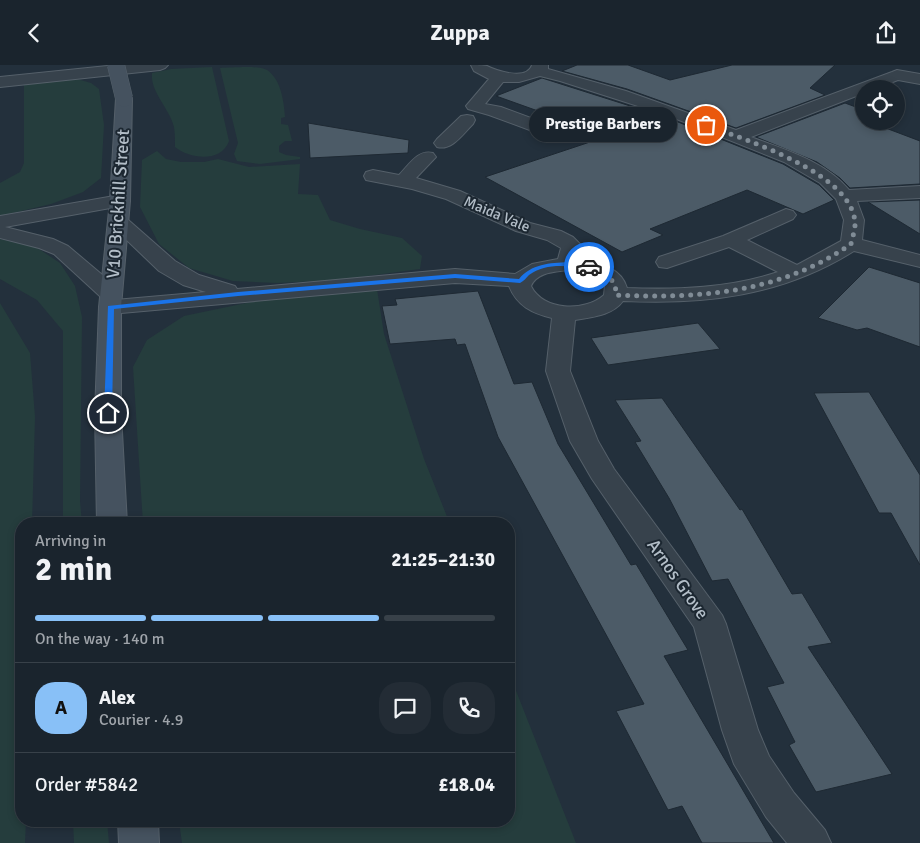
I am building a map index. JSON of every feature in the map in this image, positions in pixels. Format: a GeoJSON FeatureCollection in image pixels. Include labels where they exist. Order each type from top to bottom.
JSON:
{"type":"FeatureCollection","features":[{"type":"Feature","properties":{"kind":"street","name":"V10 Brickhill Street"},"geometry":{"type":"LineString","coordinates":[[112,517],[108,413],[111,301],[120,211],[124,98],[116,65]]}},
{"type":"Feature","properties":{"kind":"street"},"geometry":{"type":"LineString","coordinates":[[0,82],[160,65]]}},
{"type":"Feature","properties":{"kind":"street"},"geometry":{"type":"LineString","coordinates":[[479,65],[483,72],[499,77],[526,76],[539,68],[616,93],[737,137],[805,166],[830,182],[844,196],[856,224],[851,244],[829,259],[763,285],[718,293],[666,297],[616,295]]}},
{"type":"Feature","properties":{"kind":"street"},"geometry":{"type":"LineString","coordinates":[[881,65],[897,75],[920,79]]}},
{"type":"Feature","properties":{"kind":"street"},"geometry":{"type":"LineString","coordinates":[[737,137],[897,75]]}},
{"type":"Feature","properties":{"kind":"street"},"geometry":{"type":"LineString","coordinates":[[499,77],[474,106],[495,111],[560,135]]}},
{"type":"Feature","properties":{"kind":"street"},"geometry":{"type":"LineString","coordinates":[[442,143],[468,120]]}},
{"type":"Feature","properties":{"kind":"street"},"geometry":{"type":"LineString","coordinates":[[404,181],[427,157]]}},
{"type":"Feature","properties":{"kind":"street","name":"Maida Vale"},"geometry":{"type":"LineString","coordinates":[[373,176],[404,181],[441,191],[526,228],[561,237],[572,247],[568,264]]}},
{"type":"Feature","properties":{"kind":"street"},"geometry":{"type":"LineString","coordinates":[[844,196],[920,192]]}},
{"type":"Feature","properties":{"kind":"street"},"geometry":{"type":"LineString","coordinates":[[0,222],[120,211],[167,267],[191,280],[238,294]]}},
{"type":"Feature","properties":{"kind":"street"},"geometry":{"type":"LineString","coordinates":[[667,262],[730,240],[786,215]]}},
{"type":"Feature","properties":{"kind":"street"},"geometry":{"type":"LineString","coordinates":[[0,231],[46,243],[61,250],[111,301],[238,294],[455,276],[520,281]]}},
{"type":"Feature","properties":{"kind":"street"},"geometry":{"type":"LineString","coordinates":[[730,240],[797,273]]}},
{"type":"Feature","properties":{"kind":"street"},"geometry":{"type":"LineString","coordinates":[[851,244],[920,261]]}},
{"type":"Feature","properties":{"kind":"street"},"geometry":{"type":"LineString","coordinates":[[568,264],[594,269],[605,274],[616,287],[616,295],[612,301],[603,307],[578,313],[564,313],[534,305],[524,298],[520,289],[520,281],[526,274],[537,268],[568,264]]}},
{"type":"Feature","properties":{"kind":"street","name":"Arnos Grove"},"geometry":{"type":"LineString","coordinates":[[564,313],[558,371],[584,441],[602,473],[710,624],[740,730],[753,764],[780,805],[812,843]]}},
{"type":"Feature","properties":{"kind":"street"},"geometry":{"type":"LineString","coordinates":[[139,827],[140,843]]}},
{"type":"Feature","properties":{"kind":"green space"},"geometry":{"type":"Polygon","coordinates":[[[212,67],[229,141],[219,153],[205,157],[189,154],[175,147],[172,120],[154,87],[152,73],[171,69],[212,67]]]}},
{"type":"Feature","properties":{"kind":"green space"},"geometry":{"type":"Polygon","coordinates":[[[220,68],[263,68],[272,74],[279,85],[283,98],[285,117],[281,118],[281,124],[288,125],[292,141],[285,141],[279,146],[279,152],[300,157],[300,159],[260,164],[237,161],[234,154],[238,143],[220,68]]]}},
{"type":"Feature","properties":{"kind":"green space"},"geometry":{"type":"Polygon","coordinates":[[[77,79],[91,83],[99,89],[104,125],[101,178],[83,192],[51,204],[0,216],[0,183],[20,172],[24,163],[24,85],[77,79]]]}},
{"type":"Feature","properties":{"kind":"green space"},"geometry":{"type":"Polygon","coordinates":[[[157,151],[166,159],[181,162],[204,162],[218,159],[249,167],[300,164],[298,194],[318,195],[330,220],[402,238],[422,256],[420,269],[338,280],[278,283],[233,281],[189,268],[159,244],[140,207],[142,160],[157,151]]]}},
{"type":"Feature","properties":{"kind":"green space"},"geometry":{"type":"Polygon","coordinates":[[[0,239],[36,247],[60,263],[75,286],[82,317],[81,517],[63,517],[63,331],[37,300],[0,279],[0,239]]]}},
{"type":"Feature","properties":{"kind":"green space"},"geometry":{"type":"Polygon","coordinates":[[[377,289],[384,334],[424,459],[447,517],[143,517],[133,367],[147,340],[184,316],[256,301],[377,289]]]}},
{"type":"Feature","properties":{"kind":"green space"},"geometry":{"type":"Polygon","coordinates":[[[0,303],[30,353],[35,417],[32,517],[15,517],[15,827],[26,827],[25,843],[0,843],[0,303]]]}},
{"type":"Feature","properties":{"kind":"green space"},"geometry":{"type":"Polygon","coordinates":[[[515,688],[576,843],[182,843],[180,827],[515,827],[515,688]]]}},
{"type":"Feature","properties":{"kind":"green space"},"geometry":{"type":"Polygon","coordinates":[[[73,827],[108,827],[109,843],[74,843],[73,827]]]}},
{"type":"Feature","properties":{"kind":"building"},"geometry":{"type":"Polygon","coordinates":[[[577,65],[628,65],[670,80],[732,65],[835,65],[810,88],[825,95],[736,128],[627,89],[562,71],[577,65]]]}},
{"type":"Feature","properties":{"kind":"building"},"geometry":{"type":"Polygon","coordinates":[[[542,78],[668,118],[783,164],[819,185],[834,200],[803,214],[747,190],[650,229],[663,235],[622,252],[485,177],[608,136],[496,96],[542,78]]]}},
{"type":"Feature","properties":{"kind":"building"},"geometry":{"type":"Polygon","coordinates":[[[845,103],[855,107],[855,130],[891,130],[920,141],[920,184],[850,188],[840,178],[817,162],[756,137],[845,103]]]}},
{"type":"Feature","properties":{"kind":"building"},"geometry":{"type":"Polygon","coordinates":[[[308,123],[409,140],[408,153],[310,158],[308,123]]]}},
{"type":"Feature","properties":{"kind":"building"},"geometry":{"type":"Polygon","coordinates":[[[920,200],[920,234],[868,202],[920,200]]]}},
{"type":"Feature","properties":{"kind":"building"},"geometry":{"type":"Polygon","coordinates":[[[869,267],[920,283],[920,347],[867,328],[857,330],[818,318],[869,267]]]}},
{"type":"Feature","properties":{"kind":"building"},"geometry":{"type":"Polygon","coordinates":[[[478,291],[514,384],[532,382],[558,444],[631,565],[636,564],[688,650],[664,656],[774,843],[702,843],[682,806],[668,810],[616,711],[644,704],[498,437],[465,344],[457,345],[455,339],[390,344],[382,306],[397,305],[395,299],[478,291]]]}},
{"type":"Feature","properties":{"kind":"building"},"geometry":{"type":"Polygon","coordinates":[[[698,323],[720,349],[608,365],[591,338],[698,323]]]}},
{"type":"Feature","properties":{"kind":"building"},"geometry":{"type":"Polygon","coordinates":[[[869,392],[920,475],[920,565],[891,513],[879,513],[814,393],[869,392]]]}},
{"type":"Feature","properties":{"kind":"building"},"geometry":{"type":"Polygon","coordinates":[[[662,398],[740,510],[742,509],[792,594],[802,593],[832,643],[808,647],[892,774],[816,792],[789,745],[795,742],[767,687],[784,683],[728,579],[712,581],[669,498],[635,442],[641,441],[615,400],[662,398]]]}},
{"type":"Feature","properties":{"kind":"way so far"},"geometry":{"type":"LineString","coordinates":[[589,267],[605,274],[612,280],[616,287],[616,295],[666,297],[718,293],[763,285],[797,273],[829,259],[851,244],[856,224],[851,209],[844,196],[830,182],[805,166],[706,125]]}},
{"type":"Feature","properties":{"kind":"place","name":"Prestige Barbers"},"geometry":{"type":"Point","coordinates":[706,125]}},
{"type":"Feature","properties":{"kind":"route"},"geometry":{"type":"LineString","coordinates":[[108,413],[110,307],[455,276],[488,277],[520,281],[526,274],[537,268],[568,264],[589,267]]}}]}
